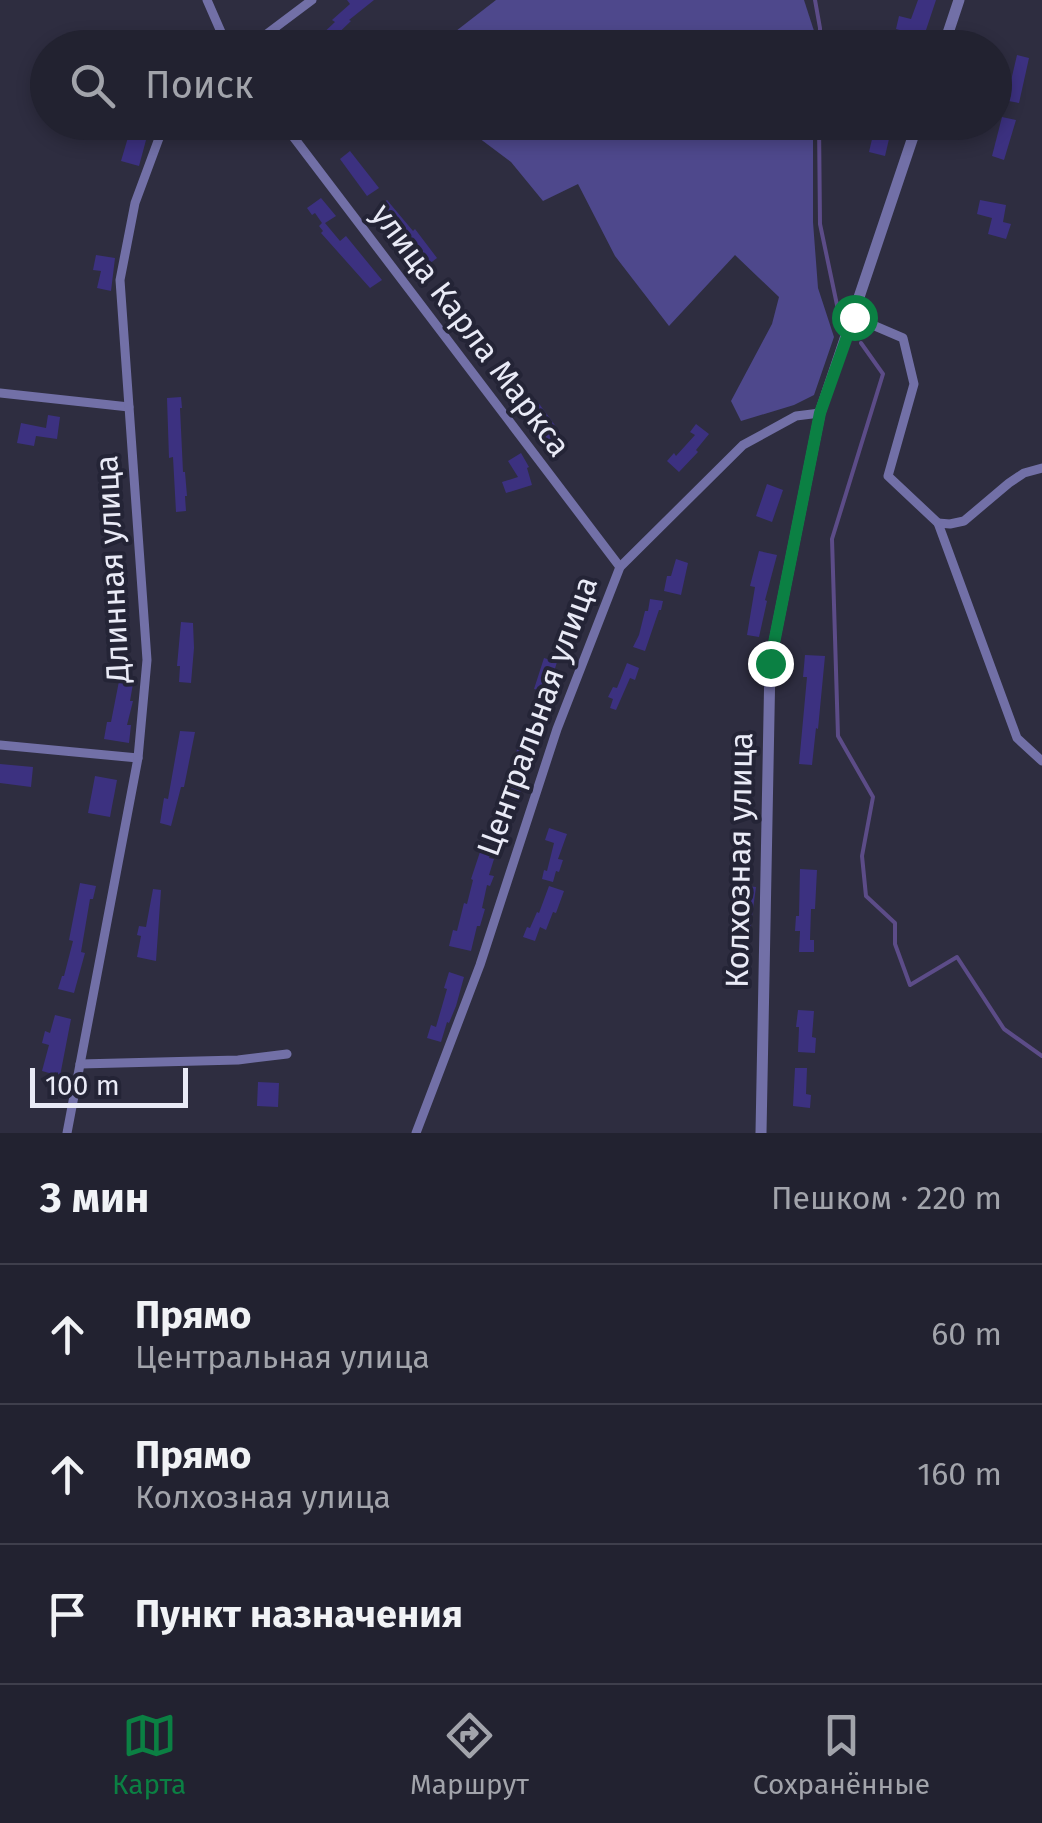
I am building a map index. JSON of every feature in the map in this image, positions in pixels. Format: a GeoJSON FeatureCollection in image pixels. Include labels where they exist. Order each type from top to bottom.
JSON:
{"type":"FeatureCollection","features":[{"type":"Feature","properties":{"kind":"street"},"geometry":{"type":"LineString","coordinates":[[207,0],[220,30]]}},
{"type":"Feature","properties":{"kind":"street"},"geometry":{"type":"LineString","coordinates":[[272,30],[312,0]]}},
{"type":"Feature","properties":{"kind":"street"},"geometry":{"type":"LineString","coordinates":[[949,30],[959,0]]}},
{"type":"Feature","properties":{"kind":"street","name":"Длинная улица"},"geometry":{"type":"LineString","coordinates":[[67,1133],[138,758],[148,660],[120,280],[135,203],[158,140]]}},
{"type":"Feature","properties":{"kind":"street","name":"улица Карла Маркса"},"geometry":{"type":"LineString","coordinates":[[296,140],[620,567]]}},
{"type":"Feature","properties":{"kind":"street"},"geometry":{"type":"LineString","coordinates":[[820,413],[912,140]]}},
{"type":"Feature","properties":{"kind":"street"},"geometry":{"type":"LineString","coordinates":[[854,317],[902,338],[914,384],[888,476],[938,523],[1016,738],[1042,761]]}},
{"type":"Feature","properties":{"kind":"street"},"geometry":{"type":"LineString","coordinates":[[0,393],[129,406]]}},
{"type":"Feature","properties":{"kind":"street","name":"Центральная улица"},"geometry":{"type":"LineString","coordinates":[[416,1133],[480,965],[557,728],[620,567],[743,444],[796,416],[820,413]]}},
{"type":"Feature","properties":{"kind":"street","name":"Колхозная улица"},"geometry":{"type":"LineString","coordinates":[[761,1133],[770,663],[820,413]]}},
{"type":"Feature","properties":{"kind":"street"},"geometry":{"type":"LineString","coordinates":[[938,523],[964,521],[1008,482],[1042,468]]}},
{"type":"Feature","properties":{"kind":"street"},"geometry":{"type":"LineString","coordinates":[[0,745],[138,758]]}},
{"type":"Feature","properties":{"kind":"street"},"geometry":{"type":"LineString","coordinates":[[80,1064],[238,1060],[286,1054]]}},
{"type":"Feature","properties":{"kind":"shaded area"},"geometry":{"type":"Polygon","coordinates":[[[496,0],[804,0],[814,30],[457,30],[496,0]]]}},
{"type":"Feature","properties":{"kind":"shaded area"},"geometry":{"type":"Polygon","coordinates":[[[482,140],[813,140],[818,288],[834,337],[814,395],[741,421],[731,401],[772,324],[779,297],[735,255],[669,326],[615,256],[578,184],[543,201],[511,162],[482,140]]]}},
{"type":"Feature","properties":{"kind":"building"},"geometry":{"type":"Polygon","coordinates":[[[347,0],[374,0],[342,30],[326,30],[335,22],[332,20],[350,4],[347,0]]]}},
{"type":"Feature","properties":{"kind":"building"},"geometry":{"type":"Polygon","coordinates":[[[918,0],[936,0],[926,30],[896,29],[899,16],[911,19],[918,0]]]}},
{"type":"Feature","properties":{"kind":"building"},"geometry":{"type":"Polygon","coordinates":[[[1017,55],[1029,58],[1019,103],[1012,102],[1017,55]]]}},
{"type":"Feature","properties":{"kind":"building"},"geometry":{"type":"Polygon","coordinates":[[[127,140],[146,140],[139,166],[121,161],[127,140]]]}},
{"type":"Feature","properties":{"kind":"building"},"geometry":{"type":"Polygon","coordinates":[[[872,140],[889,140],[885,156],[869,152],[872,140]]]}},
{"type":"Feature","properties":{"kind":"building"},"geometry":{"type":"Polygon","coordinates":[[[996,140],[1010,140],[1004,160],[992,156],[996,140]]]}},
{"type":"Feature","properties":{"kind":"building"},"geometry":{"type":"Polygon","coordinates":[[[350,151],[379,188],[367,196],[340,159],[350,151]]]}},
{"type":"Feature","properties":{"kind":"building"},"geometry":{"type":"Polygon","coordinates":[[[321,198],[336,216],[325,223],[340,241],[346,236],[382,280],[370,288],[321,233],[322,223],[307,208],[321,198]]]}},
{"type":"Feature","properties":{"kind":"building"},"geometry":{"type":"Polygon","coordinates":[[[387,200],[437,258],[425,267],[377,209],[387,200]]]}},
{"type":"Feature","properties":{"kind":"building"},"geometry":{"type":"Polygon","coordinates":[[[980,200],[1006,205],[1003,222],[1011,224],[1006,239],[988,234],[992,218],[977,214],[980,200]]]}},
{"type":"Feature","properties":{"kind":"building"},"geometry":{"type":"Polygon","coordinates":[[[96,255],[115,258],[111,291],[97,288],[101,271],[93,270],[96,255]]]}},
{"type":"Feature","properties":{"kind":"building"},"geometry":{"type":"Polygon","coordinates":[[[181,397],[187,496],[186,511],[176,512],[167,398],[181,397]]]}},
{"type":"Feature","properties":{"kind":"building"},"geometry":{"type":"Polygon","coordinates":[[[537,401],[560,432],[547,442],[525,410],[537,401]]]}},
{"type":"Feature","properties":{"kind":"building"},"geometry":{"type":"Polygon","coordinates":[[[48,415],[60,417],[57,439],[36,436],[34,446],[17,443],[21,423],[46,428],[48,415]]]}},
{"type":"Feature","properties":{"kind":"building"},"geometry":{"type":"Polygon","coordinates":[[[696,424],[709,434],[679,472],[667,461],[695,435],[690,432],[696,424]]]}},
{"type":"Feature","properties":{"kind":"building"},"geometry":{"type":"Polygon","coordinates":[[[521,453],[529,467],[532,485],[506,493],[502,482],[518,477],[508,461],[521,453]]]}},
{"type":"Feature","properties":{"kind":"building"},"geometry":{"type":"Polygon","coordinates":[[[767,484],[783,490],[772,522],[756,516],[767,484]]]}},
{"type":"Feature","properties":{"kind":"building"},"geometry":{"type":"Polygon","coordinates":[[[759,551],[777,555],[759,637],[747,635],[755,587],[750,586],[759,551]]]}},
{"type":"Feature","properties":{"kind":"building"},"geometry":{"type":"Polygon","coordinates":[[[676,559],[688,563],[681,595],[664,591],[676,559]]]}},
{"type":"Feature","properties":{"kind":"building"},"geometry":{"type":"Polygon","coordinates":[[[122,560],[119,604],[105,601],[109,575],[106,561],[122,560]]]}},
{"type":"Feature","properties":{"kind":"building"},"geometry":{"type":"Polygon","coordinates":[[[650,599],[663,601],[645,651],[633,647],[650,599]]]}},
{"type":"Feature","properties":{"kind":"building"},"geometry":{"type":"Polygon","coordinates":[[[181,622],[193,623],[191,683],[179,682],[181,622]]]}},
{"type":"Feature","properties":{"kind":"building"},"geometry":{"type":"Polygon","coordinates":[[[805,655],[825,656],[812,765],[799,764],[807,677],[803,677],[805,655]]]}},
{"type":"Feature","properties":{"kind":"building"},"geometry":{"type":"Polygon","coordinates":[[[544,658],[557,662],[540,717],[530,714],[544,658]]]}},
{"type":"Feature","properties":{"kind":"building"},"geometry":{"type":"Polygon","coordinates":[[[627,663],[639,668],[635,680],[630,678],[616,710],[610,708],[613,699],[608,697],[613,687],[617,688],[627,663]]]}},
{"type":"Feature","properties":{"kind":"building"},"geometry":{"type":"Polygon","coordinates":[[[120,676],[134,678],[127,725],[131,725],[129,743],[104,739],[120,676]]]}},
{"type":"Feature","properties":{"kind":"building"},"geometry":{"type":"Polygon","coordinates":[[[180,731],[195,732],[171,826],[160,823],[180,731]]]}},
{"type":"Feature","properties":{"kind":"building"},"geometry":{"type":"Polygon","coordinates":[[[523,731],[538,736],[520,793],[505,788],[523,731]]]}},
{"type":"Feature","properties":{"kind":"building"},"geometry":{"type":"Polygon","coordinates":[[[0,764],[33,767],[31,787],[0,783],[0,764]]]}},
{"type":"Feature","properties":{"kind":"building"},"geometry":{"type":"Polygon","coordinates":[[[95,776],[117,780],[110,817],[88,813],[95,776]]]}},
{"type":"Feature","properties":{"kind":"building"},"geometry":{"type":"Polygon","coordinates":[[[549,828],[567,834],[558,859],[563,860],[553,882],[542,879],[554,843],[545,840],[549,828]]]}},
{"type":"Feature","properties":{"kind":"building"},"geometry":{"type":"Polygon","coordinates":[[[479,842],[493,848],[489,875],[494,876],[487,885],[482,908],[485,909],[471,951],[449,946],[464,903],[467,904],[479,842]]]}},
{"type":"Feature","properties":{"kind":"building"},"geometry":{"type":"Polygon","coordinates":[[[800,869],[817,870],[815,909],[811,909],[810,940],[814,940],[814,952],[799,952],[800,931],[795,931],[800,869]]]}},
{"type":"Feature","properties":{"kind":"building"},"geometry":{"type":"Polygon","coordinates":[[[80,883],[96,886],[90,899],[81,952],[85,953],[74,993],[58,989],[73,941],[69,940],[80,883]]]}},
{"type":"Feature","properties":{"kind":"building"},"geometry":{"type":"Polygon","coordinates":[[[549,886],[564,891],[556,913],[553,912],[546,930],[540,927],[535,941],[523,937],[539,913],[549,886]]]}},
{"type":"Feature","properties":{"kind":"building"},"geometry":{"type":"Polygon","coordinates":[[[747,886],[756,887],[747,953],[735,952],[738,927],[732,927],[734,911],[744,912],[747,886]]]}},
{"type":"Feature","properties":{"kind":"building"},"geometry":{"type":"Polygon","coordinates":[[[153,889],[161,890],[156,961],[137,957],[139,926],[146,927],[153,889]]]}},
{"type":"Feature","properties":{"kind":"building"},"geometry":{"type":"Polygon","coordinates":[[[449,972],[464,977],[441,1042],[427,1038],[431,1025],[436,1027],[449,972]]]}},
{"type":"Feature","properties":{"kind":"building"},"geometry":{"type":"Polygon","coordinates":[[[798,1010],[814,1011],[815,1053],[798,1052],[798,1010]]]}},
{"type":"Feature","properties":{"kind":"building"},"geometry":{"type":"Polygon","coordinates":[[[55,1015],[71,1019],[60,1076],[42,1071],[49,1045],[42,1043],[45,1031],[50,1033],[55,1015]]]}},
{"type":"Feature","properties":{"kind":"building"},"geometry":{"type":"Polygon","coordinates":[[[795,1068],[807,1068],[810,1108],[793,1106],[795,1068]]]}},
{"type":"Feature","properties":{"kind":"building"},"geometry":{"type":"Polygon","coordinates":[[[258,1082],[279,1083],[278,1107],[257,1106],[258,1082]]]}},
{"type":"Feature","properties":{"kind":"waterway"},"geometry":{"type":"LineString","coordinates":[[815,0],[820,30]]}},
{"type":"Feature","properties":{"kind":"waterway"},"geometry":{"type":"LineString","coordinates":[[819,140],[820,224],[841,324]]}},
{"type":"Feature","properties":{"kind":"waterway"},"geometry":{"type":"LineString","coordinates":[[861,343],[883,374],[832,539],[838,736],[873,797],[862,856],[866,896],[895,923],[895,944],[910,985],[957,957],[1004,1029],[1042,1056]]}},
{"type":"Feature","properties":{"kind":"route"},"geometry":{"type":"LineString","coordinates":[[770,663],[820,413],[854,317]]}}]}
